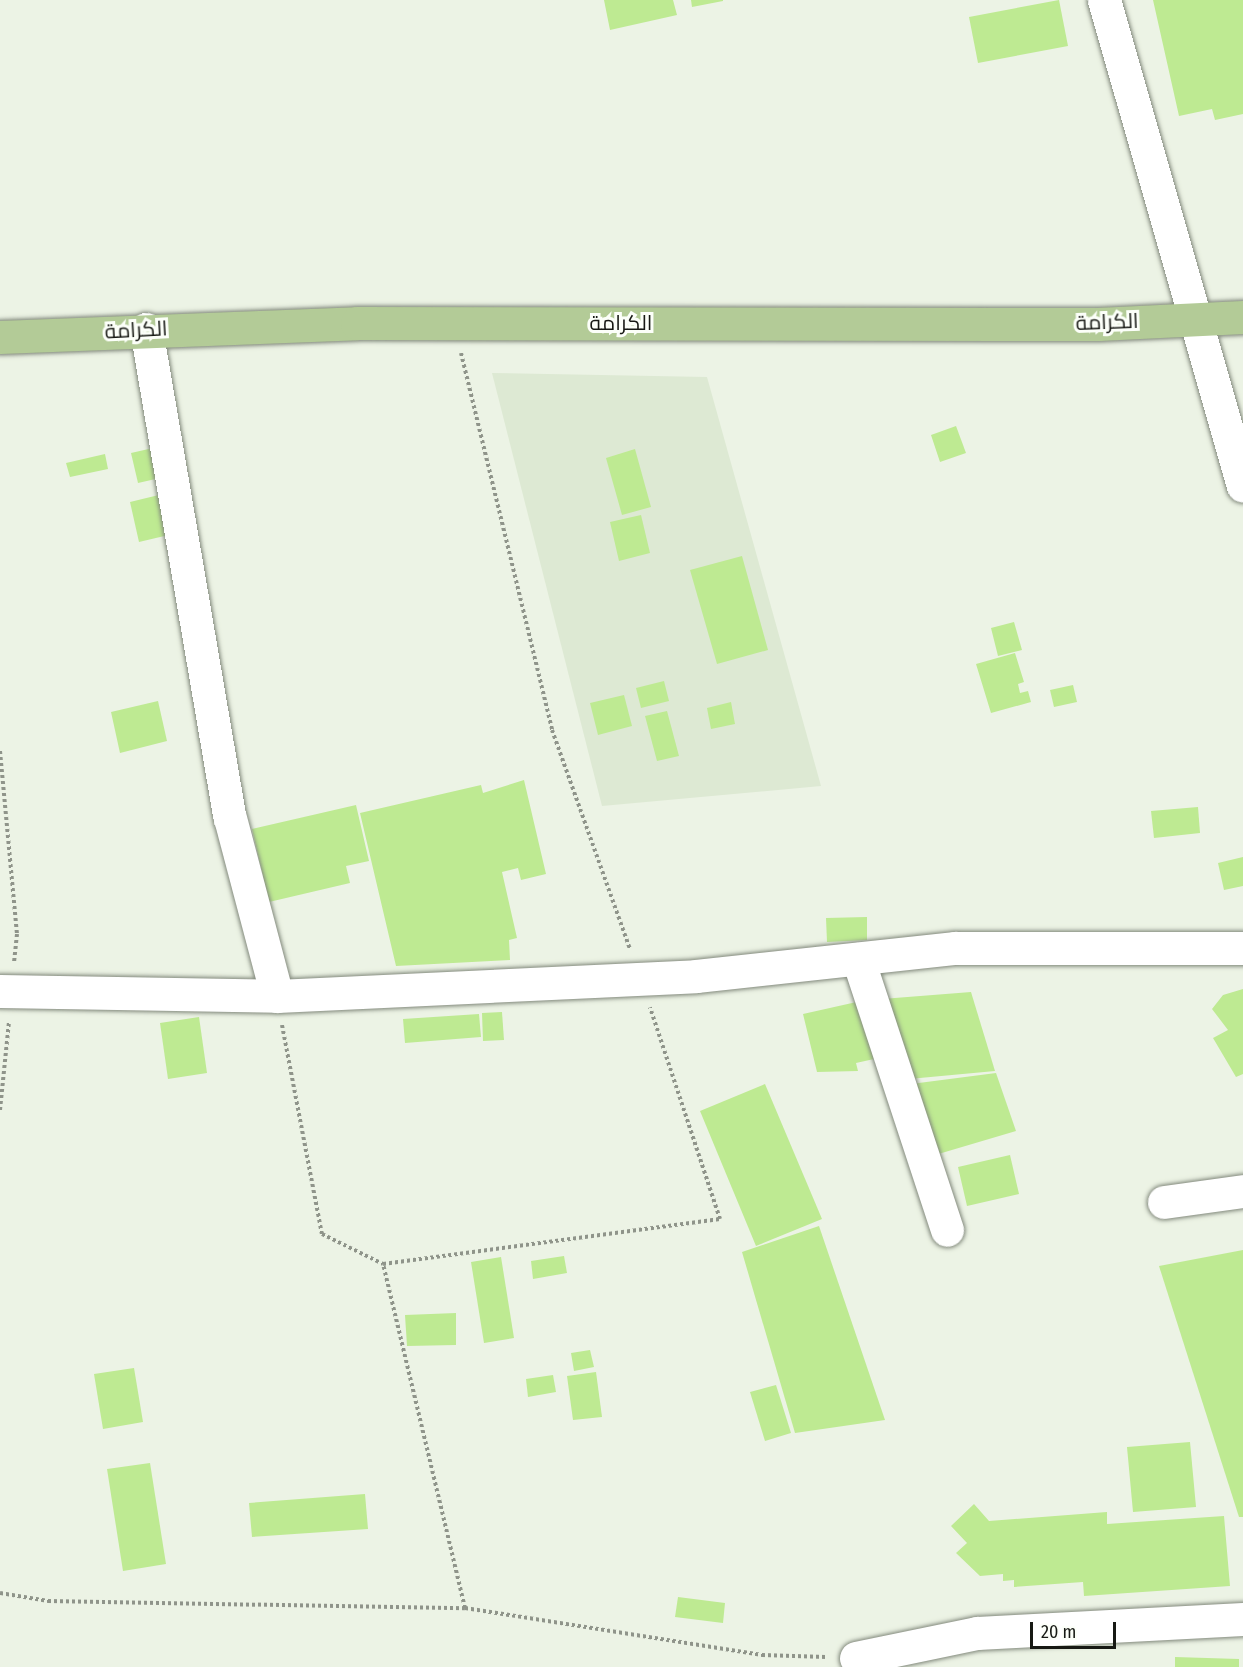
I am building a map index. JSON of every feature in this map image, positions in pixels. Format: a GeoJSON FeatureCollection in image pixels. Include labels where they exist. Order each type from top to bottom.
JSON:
{"type":"FeatureCollection","features":[{"type":"Feature","properties":{"kind":"main road","name":"الكرامة"},"geometry":{"type":"LineString","coordinates":[[0,337],[146,329],[357,323],[1098,324],[1243,317]]}},
{"type":"Feature","properties":{"kind":"street"},"geometry":{"type":"LineString","coordinates":[[1104,0],[1192,318],[1243,486]]}},
{"type":"Feature","properties":{"kind":"street"},"geometry":{"type":"LineString","coordinates":[[146,329],[230,818],[277,996]]}},
{"type":"Feature","properties":{"kind":"street"},"geometry":{"type":"LineString","coordinates":[[6,991],[277,996],[696,976],[955,948],[1243,948]]}},
{"type":"Feature","properties":{"kind":"street"},"geometry":{"type":"LineString","coordinates":[[858,959],[947,1230]]}},
{"type":"Feature","properties":{"kind":"street"},"geometry":{"type":"LineString","coordinates":[[1164,1202],[1243,1191]]}},
{"type":"Feature","properties":{"kind":"street"},"geometry":{"type":"LineString","coordinates":[[856,1658],[976,1633],[1243,1619]]}},
{"type":"Feature","properties":{"kind":"path"},"geometry":{"type":"LineString","coordinates":[[0,751],[17,934],[6,991],[0,1110]]}},
{"type":"Feature","properties":{"kind":"path"},"geometry":{"type":"LineString","coordinates":[[277,996],[322,1234],[383,1264]]}},
{"type":"Feature","properties":{"kind":"path"},"geometry":{"type":"LineString","coordinates":[[0,1593],[48,1601],[465,1608],[762,1654],[856,1658]]}},
{"type":"Feature","properties":{"kind":"shaded area"},"geometry":{"type":"Polygon","coordinates":[[[492,373],[707,377],[821,786],[602,806],[492,373]]]}},
{"type":"Feature","properties":{"kind":"building"},"geometry":{"type":"Polygon","coordinates":[[[604,0],[673,0],[677,15],[610,30],[604,0]]]}},
{"type":"Feature","properties":{"kind":"building"},"geometry":{"type":"Polygon","coordinates":[[[691,0],[723,0],[723,1],[692,7],[691,0]]]}},
{"type":"Feature","properties":{"kind":"building"},"geometry":{"type":"Polygon","coordinates":[[[1059,0],[1068,46],[978,63],[969,17],[1059,0]]]}},
{"type":"Feature","properties":{"kind":"building"},"geometry":{"type":"Polygon","coordinates":[[[1153,0],[1243,0],[1243,114],[1215,120],[1212,109],[1179,116],[1153,0]]]}},
{"type":"Feature","properties":{"kind":"building"},"geometry":{"type":"Polygon","coordinates":[[[956,426],[966,453],[940,462],[931,435],[956,426]]]}},
{"type":"Feature","properties":{"kind":"building"},"geometry":{"type":"Polygon","coordinates":[[[153,448],[160,478],[138,483],[131,453],[153,448]]]}},
{"type":"Feature","properties":{"kind":"building"},"geometry":{"type":"Polygon","coordinates":[[[635,449],[651,507],[622,515],[606,458],[635,449]]]}},
{"type":"Feature","properties":{"kind":"building"},"geometry":{"type":"Polygon","coordinates":[[[105,454],[108,469],[70,477],[66,463],[105,454]]]}},
{"type":"Feature","properties":{"kind":"building"},"geometry":{"type":"Polygon","coordinates":[[[167,493],[177,533],[139,542],[130,502],[167,493]]]}},
{"type":"Feature","properties":{"kind":"building"},"geometry":{"type":"Polygon","coordinates":[[[641,515],[650,553],[619,561],[610,522],[641,515]]]}},
{"type":"Feature","properties":{"kind":"building"},"geometry":{"type":"Polygon","coordinates":[[[742,556],[768,650],[717,664],[690,570],[742,556]]]}},
{"type":"Feature","properties":{"kind":"building"},"geometry":{"type":"Polygon","coordinates":[[[1014,622],[1022,650],[998,656],[991,628],[1014,622]]]}},
{"type":"Feature","properties":{"kind":"building"},"geometry":{"type":"Polygon","coordinates":[[[1015,653],[1024,682],[1018,684],[1020,693],[1028,691],[1031,702],[991,713],[976,664],[1015,653]]]}},
{"type":"Feature","properties":{"kind":"building"},"geometry":{"type":"Polygon","coordinates":[[[664,681],[669,701],[641,708],[636,688],[664,681]]]}},
{"type":"Feature","properties":{"kind":"building"},"geometry":{"type":"Polygon","coordinates":[[[1073,685],[1077,702],[1054,707],[1050,690],[1073,685]]]}},
{"type":"Feature","properties":{"kind":"building"},"geometry":{"type":"Polygon","coordinates":[[[624,695],[632,726],[598,735],[590,703],[624,695]]]}},
{"type":"Feature","properties":{"kind":"building"},"geometry":{"type":"Polygon","coordinates":[[[158,701],[167,741],[120,753],[111,712],[158,701]]]}},
{"type":"Feature","properties":{"kind":"building"},"geometry":{"type":"Polygon","coordinates":[[[731,702],[735,724],[711,729],[707,708],[731,702]]]}},
{"type":"Feature","properties":{"kind":"building"},"geometry":{"type":"Polygon","coordinates":[[[667,711],[679,756],[657,761],[645,716],[667,711]]]}},
{"type":"Feature","properties":{"kind":"building"},"geometry":{"type":"Polygon","coordinates":[[[524,780],[546,874],[521,880],[518,868],[502,872],[517,938],[509,940],[510,960],[396,966],[360,813],[481,785],[483,793],[524,780]]]}},
{"type":"Feature","properties":{"kind":"building"},"geometry":{"type":"Polygon","coordinates":[[[356,805],[369,861],[346,866],[350,883],[269,902],[252,829],[356,805]]]}},
{"type":"Feature","properties":{"kind":"building"},"geometry":{"type":"Polygon","coordinates":[[[1198,807],[1200,833],[1154,838],[1151,811],[1198,807]]]}},
{"type":"Feature","properties":{"kind":"building"},"geometry":{"type":"Polygon","coordinates":[[[1243,857],[1243,886],[1224,890],[1218,863],[1243,857]]]}},
{"type":"Feature","properties":{"kind":"building"},"geometry":{"type":"Polygon","coordinates":[[[867,917],[867,940],[827,942],[826,918],[867,917]]]}},
{"type":"Feature","properties":{"kind":"building"},"geometry":{"type":"Polygon","coordinates":[[[1243,989],[1243,1074],[1236,1077],[1213,1038],[1228,1030],[1212,1009],[1223,995],[1243,989]]]}},
{"type":"Feature","properties":{"kind":"building"},"geometry":{"type":"Polygon","coordinates":[[[971,992],[995,1071],[909,1079],[882,999],[971,992]]]}},
{"type":"Feature","properties":{"kind":"building"},"geometry":{"type":"Polygon","coordinates":[[[861,1001],[874,1059],[856,1063],[858,1071],[817,1072],[803,1014],[861,1001]]]}},
{"type":"Feature","properties":{"kind":"building"},"geometry":{"type":"Polygon","coordinates":[[[502,1012],[504,1040],[483,1041],[482,1013],[502,1012]]]}},
{"type":"Feature","properties":{"kind":"building"},"geometry":{"type":"Polygon","coordinates":[[[479,1014],[481,1037],[405,1043],[403,1019],[479,1014]]]}},
{"type":"Feature","properties":{"kind":"building"},"geometry":{"type":"Polygon","coordinates":[[[199,1017],[207,1073],[168,1079],[160,1023],[199,1017]]]}},
{"type":"Feature","properties":{"kind":"building"},"geometry":{"type":"Polygon","coordinates":[[[996,1073],[1016,1131],[935,1155],[911,1084],[996,1073]]]}},
{"type":"Feature","properties":{"kind":"building"},"geometry":{"type":"Polygon","coordinates":[[[765,1084],[822,1219],[756,1246],[700,1111],[765,1084]]]}},
{"type":"Feature","properties":{"kind":"building"},"geometry":{"type":"Polygon","coordinates":[[[1010,1155],[1019,1194],[967,1206],[958,1167],[1010,1155]]]}},
{"type":"Feature","properties":{"kind":"building"},"geometry":{"type":"Polygon","coordinates":[[[819,1226],[885,1420],[795,1433],[742,1252],[819,1226]]]}},
{"type":"Feature","properties":{"kind":"building"},"geometry":{"type":"Polygon","coordinates":[[[1243,1250],[1243,1517],[1239,1517],[1159,1266],[1243,1250]]]}},
{"type":"Feature","properties":{"kind":"building"},"geometry":{"type":"Polygon","coordinates":[[[564,1256],[567,1273],[533,1279],[531,1261],[564,1256]]]}},
{"type":"Feature","properties":{"kind":"building"},"geometry":{"type":"Polygon","coordinates":[[[501,1257],[514,1338],[484,1343],[471,1262],[501,1257]]]}},
{"type":"Feature","properties":{"kind":"building"},"geometry":{"type":"Polygon","coordinates":[[[456,1313],[456,1345],[407,1346],[405,1315],[456,1313]]]}},
{"type":"Feature","properties":{"kind":"building"},"geometry":{"type":"Polygon","coordinates":[[[590,1350],[594,1367],[574,1371],[571,1353],[590,1350]]]}},
{"type":"Feature","properties":{"kind":"building"},"geometry":{"type":"Polygon","coordinates":[[[134,1368],[143,1422],[103,1429],[94,1374],[134,1368]]]}},
{"type":"Feature","properties":{"kind":"building"},"geometry":{"type":"Polygon","coordinates":[[[596,1372],[602,1417],[573,1420],[567,1376],[596,1372]]]}},
{"type":"Feature","properties":{"kind":"building"},"geometry":{"type":"Polygon","coordinates":[[[553,1375],[556,1392],[528,1397],[526,1379],[553,1375]]]}},
{"type":"Feature","properties":{"kind":"building"},"geometry":{"type":"Polygon","coordinates":[[[776,1385],[791,1433],[765,1441],[750,1392],[776,1385]]]}},
{"type":"Feature","properties":{"kind":"building"},"geometry":{"type":"Polygon","coordinates":[[[1190,1442],[1196,1507],[1133,1512],[1127,1447],[1190,1442]]]}},
{"type":"Feature","properties":{"kind":"building"},"geometry":{"type":"Polygon","coordinates":[[[150,1463],[166,1564],[123,1571],[107,1469],[150,1463]]]}},
{"type":"Feature","properties":{"kind":"building"},"geometry":{"type":"Polygon","coordinates":[[[365,1494],[368,1529],[252,1537],[249,1503],[365,1494]]]}},
{"type":"Feature","properties":{"kind":"building"},"geometry":{"type":"Polygon","coordinates":[[[974,1504],[989,1521],[1107,1512],[1107,1524],[1224,1516],[1230,1586],[1084,1596],[1083,1582],[1014,1587],[1014,1580],[1003,1581],[1003,1574],[980,1576],[956,1553],[967,1543],[951,1526],[974,1504]]]}},
{"type":"Feature","properties":{"kind":"building"},"geometry":{"type":"Polygon","coordinates":[[[678,1597],[725,1603],[723,1623],[675,1617],[678,1597]]]}},
{"type":"Feature","properties":{"kind":"building"},"geometry":{"type":"Polygon","coordinates":[[[1175,1657],[1239,1659],[1239,1667],[1175,1667],[1175,1657]]]}}]}
